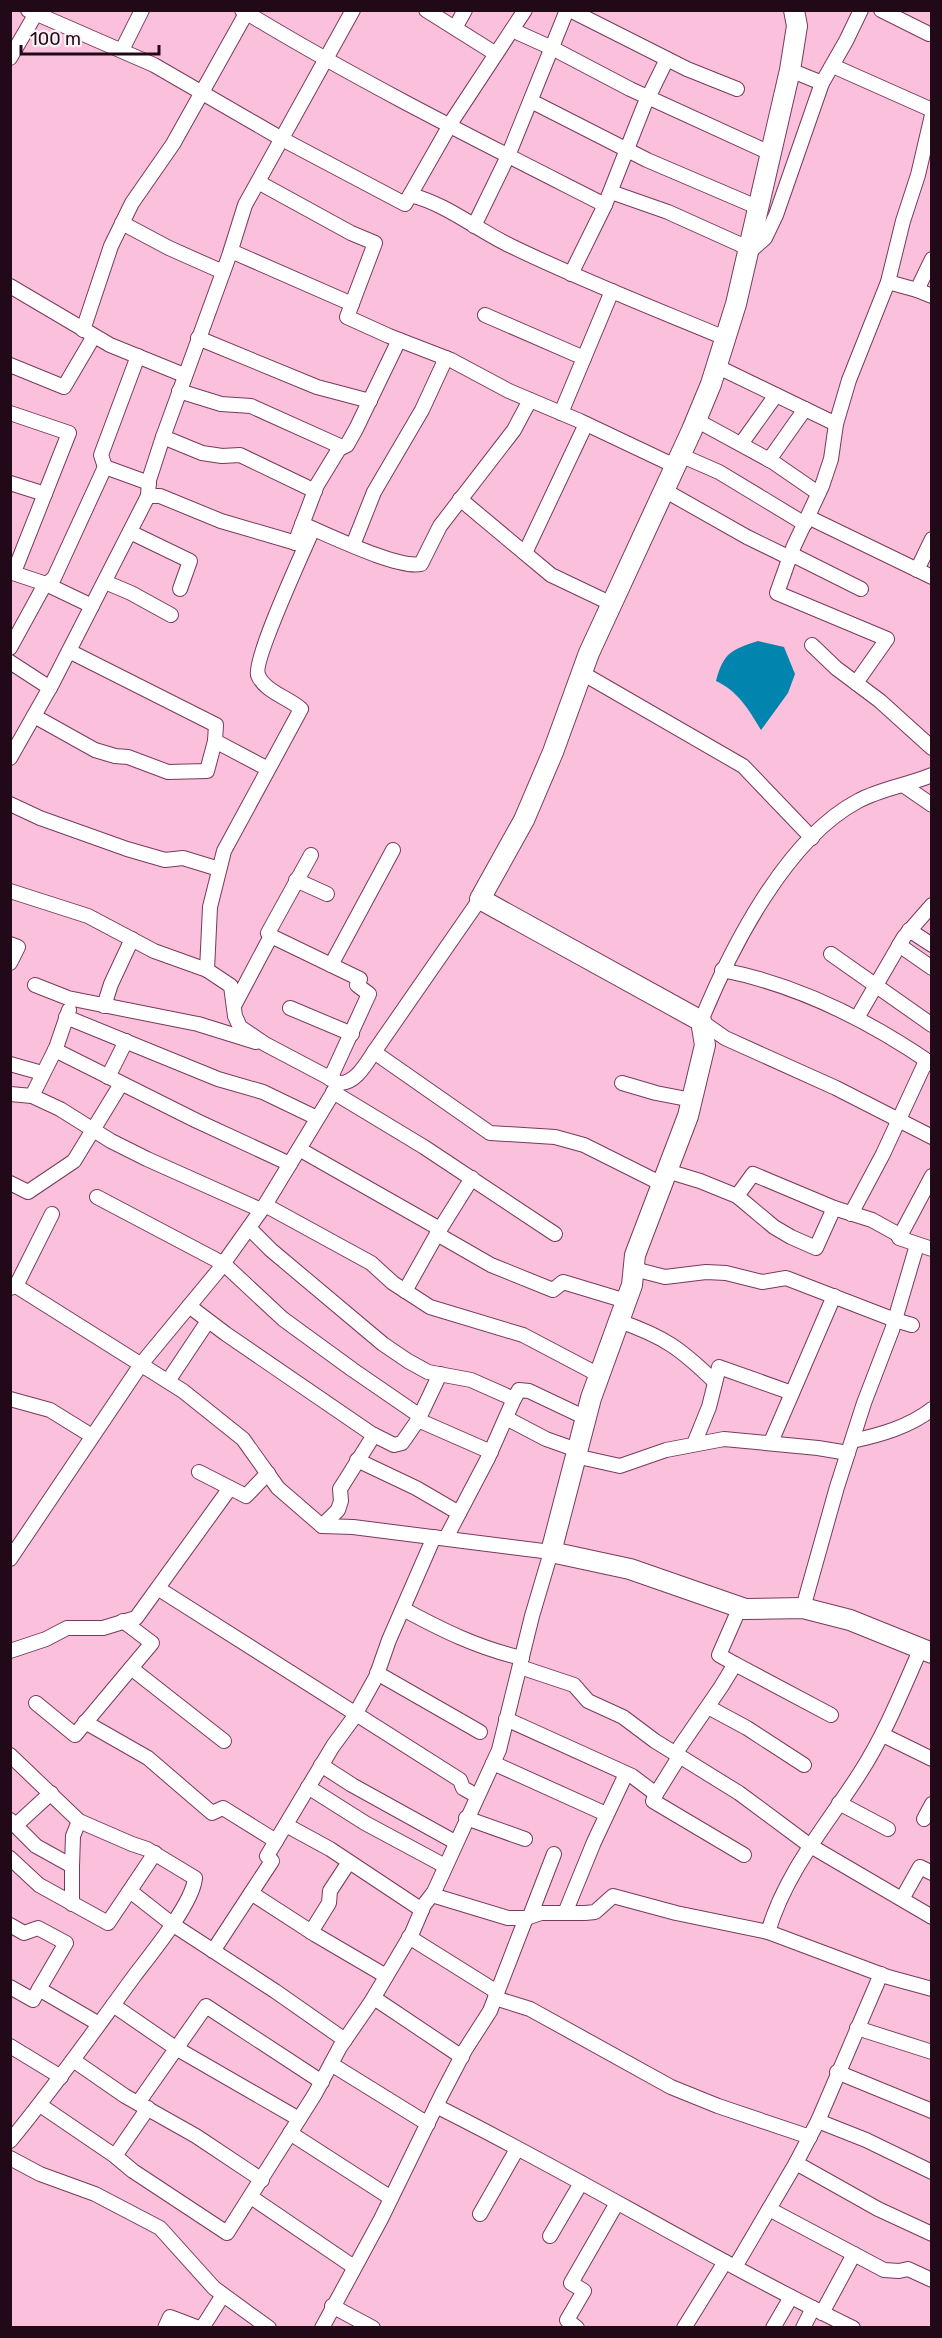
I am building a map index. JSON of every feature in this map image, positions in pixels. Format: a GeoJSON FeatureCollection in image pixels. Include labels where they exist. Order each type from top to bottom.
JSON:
{"type":"FeatureCollection","features":[{"type":"Feature","properties":{"kind":"highway"},"geometry":{"type":"LineString","coordinates":[[794,10],[797,26],[790,70],[736,304],[716,366],[696,420],[582,673],[553,752],[524,820],[480,899],[701,1021],[705,1045],[688,1116],[635,1255],[632,1285],[585,1418],[551,1552],[630,1569],[740,1607],[803,1608],[849,1620],[926,1651]]}},
{"type":"Feature","properties":{"kind":"street"},"geometry":{"type":"LineString","coordinates":[[122,50],[142,10]]}},
{"type":"Feature","properties":{"kind":"street"},"geometry":{"type":"LineString","coordinates":[[10,758],[50,688],[105,582],[148,490],[178,391],[231,251],[245,205],[353,10]]}},
{"type":"Feature","properties":{"kind":"street"},"geometry":{"type":"LineString","coordinates":[[426,10],[496,54]]}},
{"type":"Feature","properties":{"kind":"street"},"geometry":{"type":"LineString","coordinates":[[454,28],[465,10]]}},
{"type":"Feature","properties":{"kind":"street"},"geometry":{"type":"LineString","coordinates":[[10,58],[34,12],[154,65],[282,139],[405,204],[449,127],[525,10]]}},
{"type":"Feature","properties":{"kind":"street"},"geometry":{"type":"LineString","coordinates":[[474,226],[508,156],[569,10],[667,59],[737,90]]}},
{"type":"Feature","properties":{"kind":"street"},"geometry":{"type":"LineString","coordinates":[[10,365],[64,387],[89,333],[111,246],[132,203],[173,144],[203,93],[246,11],[326,60],[449,127],[508,156],[608,199],[668,212],[747,252],[765,238],[776,214],[822,82],[833,66],[861,10]]}},
{"type":"Feature","properties":{"kind":"street"},"geometry":{"type":"LineString","coordinates":[[881,10],[929,34]]}},
{"type":"Feature","properties":{"kind":"street"},"geometry":{"type":"LineString","coordinates":[[512,30],[648,97],[770,153]]}},
{"type":"Feature","properties":{"kind":"street"},"geometry":{"type":"LineString","coordinates":[[571,274],[608,199],[648,97],[667,59]]}},
{"type":"Feature","properties":{"kind":"street"},"geometry":{"type":"LineString","coordinates":[[833,66],[932,110]]}},
{"type":"Feature","properties":{"kind":"street"},"geometry":{"type":"LineString","coordinates":[[790,70],[822,82]]}},
{"type":"Feature","properties":{"kind":"street"},"geometry":{"type":"LineString","coordinates":[[531,101],[627,150],[757,207]]}},
{"type":"Feature","properties":{"kind":"street"},"geometry":{"type":"LineString","coordinates":[[856,683],[887,639],[777,593],[831,459],[836,424],[849,380],[888,282],[903,221],[918,176],[932,115]]}},
{"type":"Feature","properties":{"kind":"street"},"geometry":{"type":"LineString","coordinates":[[258,182],[351,233],[375,243],[347,317],[446,358],[530,400],[586,424],[678,461],[719,472],[806,521],[932,578]]}},
{"type":"Feature","properties":{"kind":"street"},"geometry":{"type":"LineString","coordinates":[[410,195],[423,198],[497,240],[571,274],[725,338]]}},
{"type":"Feature","properties":{"kind":"street"},"geometry":{"type":"LineString","coordinates":[[123,223],[169,248],[223,272]]}},
{"type":"Feature","properties":{"kind":"street"},"geometry":{"type":"LineString","coordinates":[[231,251],[352,304]]}},
{"type":"Feature","properties":{"kind":"street"},"geometry":{"type":"LineString","coordinates":[[917,290],[932,259]]}},
{"type":"Feature","properties":{"kind":"street"},"geometry":{"type":"LineString","coordinates":[[888,282],[932,296]]}},
{"type":"Feature","properties":{"kind":"street"},"geometry":{"type":"LineString","coordinates":[[10,286],[89,333],[184,375]]}},
{"type":"Feature","properties":{"kind":"street"},"geometry":{"type":"LineString","coordinates":[[561,413],[612,291]]}},
{"type":"Feature","properties":{"kind":"street"},"geometry":{"type":"LineString","coordinates":[[485,315],[584,358]]}},
{"type":"Feature","properties":{"kind":"street"},"geometry":{"type":"LineString","coordinates":[[198,338],[317,387],[370,401]]}},
{"type":"Feature","properties":{"kind":"street"},"geometry":{"type":"LineString","coordinates":[[207,970],[210,907],[224,851],[301,709],[272,690],[259,678],[256,669],[308,526],[315,491],[339,449],[347,445],[399,340]]}},
{"type":"Feature","properties":{"kind":"street"},"geometry":{"type":"LineString","coordinates":[[10,648],[46,584],[54,578],[105,467],[101,455],[138,356]]}},
{"type":"Feature","properties":{"kind":"street"},"geometry":{"type":"LineString","coordinates":[[353,545],[374,492],[422,410],[446,358]]}},
{"type":"Feature","properties":{"kind":"street"},"geometry":{"type":"LineString","coordinates":[[716,366],[836,424]]}},
{"type":"Feature","properties":{"kind":"street"},"geometry":{"type":"LineString","coordinates":[[178,391],[221,404],[251,406],[342,447]]}},
{"type":"Feature","properties":{"kind":"street"},"geometry":{"type":"LineString","coordinates":[[741,444],[776,395]]}},
{"type":"Feature","properties":{"kind":"street"},"geometry":{"type":"LineString","coordinates":[[308,526],[353,545],[413,565],[420,564],[440,526],[514,430],[530,400]]}},
{"type":"Feature","properties":{"kind":"street"},"geometry":{"type":"LineString","coordinates":[[769,460],[805,410]]}},
{"type":"Feature","properties":{"kind":"street"},"geometry":{"type":"LineString","coordinates":[[10,413],[69,433],[12,572],[46,584],[92,606]]}},
{"type":"Feature","properties":{"kind":"street"},"geometry":{"type":"LineString","coordinates":[[696,420],[769,460],[819,493]]}},
{"type":"Feature","properties":{"kind":"street"},"geometry":{"type":"LineString","coordinates":[[525,553],[586,424]]}},
{"type":"Feature","properties":{"kind":"street"},"geometry":{"type":"LineString","coordinates":[[163,437],[202,453],[222,456],[240,455],[315,491]]}},
{"type":"Feature","properties":{"kind":"street"},"geometry":{"type":"LineString","coordinates":[[105,467],[160,496],[221,520],[300,544]]}},
{"type":"Feature","properties":{"kind":"street"},"geometry":{"type":"LineString","coordinates":[[10,483],[45,494]]}},
{"type":"Feature","properties":{"kind":"street"},"geometry":{"type":"LineString","coordinates":[[664,490],[747,537],[861,589]]}},
{"type":"Feature","properties":{"kind":"street"},"geometry":{"type":"LineString","coordinates":[[460,499],[558,579],[612,604]]}},
{"type":"Feature","properties":{"kind":"street"},"geometry":{"type":"LineString","coordinates":[[130,532],[190,561],[180,589]]}},
{"type":"Feature","properties":{"kind":"street"},"geometry":{"type":"LineString","coordinates":[[917,570],[932,539]]}},
{"type":"Feature","properties":{"kind":"street"},"geometry":{"type":"LineString","coordinates":[[105,582],[171,615]]}},
{"type":"Feature","properties":{"kind":"street"},"geometry":{"type":"LineString","coordinates":[[812,645],[932,748]]}},
{"type":"Feature","properties":{"kind":"street"},"geometry":{"type":"LineString","coordinates":[[34,716],[95,750],[128,757],[168,772],[207,771],[215,741],[216,725],[69,651]]}},
{"type":"Feature","properties":{"kind":"street"},"geometry":{"type":"LineString","coordinates":[[11,663],[50,688]]}},
{"type":"Feature","properties":{"kind":"street"},"geometry":{"type":"LineString","coordinates":[[582,673],[743,766],[812,838]]}},
{"type":"Feature","properties":{"kind":"street"},"geometry":{"type":"LineString","coordinates":[[215,741],[268,769]]}},
{"type":"Feature","properties":{"kind":"street"},"geometry":{"type":"LineString","coordinates":[[932,775],[858,800],[822,827],[770,889],[722,970],[701,1021],[725,1038],[836,1088],[932,1137]]}},
{"type":"Feature","properties":{"kind":"street"},"geometry":{"type":"LineString","coordinates":[[903,785],[932,805]]}},
{"type":"Feature","properties":{"kind":"street"},"geometry":{"type":"LineString","coordinates":[[10,804],[40,818],[127,849],[165,860],[183,858],[219,869]]}},
{"type":"Feature","properties":{"kind":"street"},"geometry":{"type":"LineString","coordinates":[[331,965],[393,850]]}},
{"type":"Feature","properties":{"kind":"street"},"geometry":{"type":"LineString","coordinates":[[10,1559],[141,1363],[224,1264],[249,1228],[299,1149],[334,1085],[369,994],[357,985],[360,980],[268,933],[311,855]]}},
{"type":"Feature","properties":{"kind":"street"},"geometry":{"type":"LineString","coordinates":[[296,880],[327,894]]}},
{"type":"Feature","properties":{"kind":"street"},"geometry":{"type":"LineString","coordinates":[[10,891],[88,916],[154,951],[207,970],[231,986],[235,1016],[240,1027],[334,1085],[555,1234]]}},
{"type":"Feature","properties":{"kind":"street"},"geometry":{"type":"LineString","coordinates":[[334,1085],[344,1084],[358,1074],[480,899]]}},
{"type":"Feature","properties":{"kind":"street"},"geometry":{"type":"LineString","coordinates":[[857,1018],[899,945],[909,930],[932,905]]}},
{"type":"Feature","properties":{"kind":"street"},"geometry":{"type":"LineString","coordinates":[[909,930],[932,945]]}},
{"type":"Feature","properties":{"kind":"street"},"geometry":{"type":"LineString","coordinates":[[235,1004],[271,936]]}},
{"type":"Feature","properties":{"kind":"street"},"geometry":{"type":"LineString","coordinates":[[104,1006],[111,984],[132,939]]}},
{"type":"Feature","properties":{"kind":"street"},"geometry":{"type":"LineString","coordinates":[[10,944],[18,947],[10,963]]}},
{"type":"Feature","properties":{"kind":"street"},"geometry":{"type":"LineString","coordinates":[[899,945],[932,968]]}},
{"type":"Feature","properties":{"kind":"street"},"geometry":{"type":"LineString","coordinates":[[831,954],[932,1025]]}},
{"type":"Feature","properties":{"kind":"street"},"geometry":{"type":"LineString","coordinates":[[722,970],[749,975],[806,993],[884,1032],[929,1063],[851,1214]]}},
{"type":"Feature","properties":{"kind":"street"},"geometry":{"type":"LineString","coordinates":[[35,985],[74,999],[198,1024],[222,1033],[266,1044]]}},
{"type":"Feature","properties":{"kind":"street"},"geometry":{"type":"LineString","coordinates":[[32,1096],[55,1050],[74,999]]}},
{"type":"Feature","properties":{"kind":"street"},"geometry":{"type":"LineString","coordinates":[[290,1008],[352,1034]]}},
{"type":"Feature","properties":{"kind":"street"},"geometry":{"type":"LineString","coordinates":[[66,1017],[218,1079],[263,1092],[317,1118]]}},
{"type":"Feature","properties":{"kind":"street"},"geometry":{"type":"LineString","coordinates":[[108,1077],[126,1041]]}},
{"type":"Feature","properties":{"kind":"street"},"geometry":{"type":"LineString","coordinates":[[55,1050],[290,1164]]}},
{"type":"Feature","properties":{"kind":"street"},"geometry":{"type":"LineString","coordinates":[[374,1052],[490,1133],[555,1137],[584,1145],[665,1178],[700,1180],[737,1196],[774,1227],[791,1238],[816,1248],[834,1208]]}},
{"type":"Feature","properties":{"kind":"street"},"geometry":{"type":"LineString","coordinates":[[10,1064],[42,1073]]}},
{"type":"Feature","properties":{"kind":"street"},"geometry":{"type":"LineString","coordinates":[[622,1083],[656,1094],[692,1100]]}},
{"type":"Feature","properties":{"kind":"street"},"geometry":{"type":"LineString","coordinates":[[10,1183],[28,1192],[74,1161],[121,1084]]}},
{"type":"Feature","properties":{"kind":"street"},"geometry":{"type":"LineString","coordinates":[[10,1094],[32,1096],[60,1109],[147,1159],[263,1207],[371,1263],[393,1283],[430,1307],[523,1335],[599,1375]]}},
{"type":"Feature","properties":{"kind":"street"},"geometry":{"type":"LineString","coordinates":[[299,1149],[439,1231],[491,1266],[553,1290],[563,1281],[626,1301]]}},
{"type":"Feature","properties":{"kind":"street"},"geometry":{"type":"LineString","coordinates":[[737,1196],[753,1174],[834,1208],[872,1220],[901,1236]]}},
{"type":"Feature","properties":{"kind":"street"},"geometry":{"type":"LineString","coordinates":[[932,1176],[899,1238],[932,1249]]}},
{"type":"Feature","properties":{"kind":"street"},"geometry":{"type":"LineString","coordinates":[[405,1291],[472,1178]]}},
{"type":"Feature","properties":{"kind":"street"},"geometry":{"type":"LineString","coordinates":[[97,1197],[224,1264],[249,1289],[284,1318],[419,1418],[490,1452]]}},
{"type":"Feature","properties":{"kind":"street"},"geometry":{"type":"LineString","coordinates":[[40,2105],[115,2156],[133,2171],[227,2233],[322,2082],[345,2040],[374,1998],[432,1895],[493,1763],[551,1552],[353,1527],[322,1526],[278,1488],[243,1439],[141,1363],[13,1287],[52,1214]]}},
{"type":"Feature","properties":{"kind":"street"},"geometry":{"type":"LineString","coordinates":[[249,1228],[271,1250],[383,1344],[428,1372],[471,1380],[514,1399]]}},
{"type":"Feature","properties":{"kind":"street"},"geometry":{"type":"LineString","coordinates":[[803,1608],[850,1447],[895,1320],[917,1245]]}},
{"type":"Feature","properties":{"kind":"street"},"geometry":{"type":"LineString","coordinates":[[634,1269],[664,1277],[706,1272],[726,1273],[762,1282],[786,1278],[912,1325]]}},
{"type":"Feature","properties":{"kind":"street"},"geometry":{"type":"LineString","coordinates":[[771,1443],[834,1296]]}},
{"type":"Feature","properties":{"kind":"street"},"geometry":{"type":"LineString","coordinates":[[189,1306],[374,1435],[394,1445],[402,1443],[419,1418],[440,1374]]}},
{"type":"Feature","properties":{"kind":"street"},"geometry":{"type":"LineString","coordinates":[[168,1381],[208,1321]]}},
{"type":"Feature","properties":{"kind":"street"},"geometry":{"type":"LineString","coordinates":[[619,1321],[666,1340],[687,1354],[716,1382]]}},
{"type":"Feature","properties":{"kind":"street"},"geometry":{"type":"LineString","coordinates":[[694,1444],[709,1407],[720,1367],[792,1393]]}},
{"type":"Feature","properties":{"kind":"street"},"geometry":{"type":"LineString","coordinates":[[213,1951],[272,1861],[267,1856],[321,1765],[356,1713],[377,1673],[403,1609],[440,1538],[459,1513],[519,1390],[529,1392],[585,1418]]}},
{"type":"Feature","properties":{"kind":"street"},"geometry":{"type":"LineString","coordinates":[[10,1399],[50,1410],[92,1436]]}},
{"type":"Feature","properties":{"kind":"street"},"geometry":{"type":"LineString","coordinates":[[506,1418],[576,1453],[620,1466],[666,1450],[724,1439],[850,1447],[896,1430],[932,1409]]}},
{"type":"Feature","properties":{"kind":"street"},"geometry":{"type":"LineString","coordinates":[[322,1526],[338,1510],[341,1501],[340,1489],[374,1435]]}},
{"type":"Feature","properties":{"kind":"street"},"geometry":{"type":"LineString","coordinates":[[357,1460],[416,1488],[459,1513]]}},
{"type":"Feature","properties":{"kind":"street"},"geometry":{"type":"LineString","coordinates":[[199,1472],[246,1496],[268,1473]]}},
{"type":"Feature","properties":{"kind":"street"},"geometry":{"type":"LineString","coordinates":[[10,1651],[46,1639],[67,1628],[103,1628],[136,1618],[230,1488]]}},
{"type":"Feature","properties":{"kind":"street"},"geometry":{"type":"LineString","coordinates":[[159,1589],[460,1780],[463,1788],[477,1796]]}},
{"type":"Feature","properties":{"kind":"street"},"geometry":{"type":"LineString","coordinates":[[740,1607],[719,1655],[831,1715]]}},
{"type":"Feature","properties":{"kind":"street"},"geometry":{"type":"LineString","coordinates":[[403,1609],[459,1639],[574,1685],[588,1701],[623,1717],[677,1755],[739,1793],[809,1845],[932,1917]]}},
{"type":"Feature","properties":{"kind":"street"},"geometry":{"type":"LineString","coordinates":[[36,1703],[75,1735],[152,1643],[123,1621]]}},
{"type":"Feature","properties":{"kind":"street"},"geometry":{"type":"LineString","coordinates":[[768,1932],[772,1919],[809,1845],[883,1735],[926,1651]]}},
{"type":"Feature","properties":{"kind":"street"},"geometry":{"type":"LineString","coordinates":[[735,1665],[677,1755],[653,1801],[744,1855]]}},
{"type":"Feature","properties":{"kind":"street"},"geometry":{"type":"LineString","coordinates":[[131,1668],[224,1741]]}},
{"type":"Feature","properties":{"kind":"street"},"geometry":{"type":"LineString","coordinates":[[377,1673],[480,1732]]}},
{"type":"Feature","properties":{"kind":"street"},"geometry":{"type":"LineString","coordinates":[[708,1707],[747,1728],[804,1765]]}},
{"type":"Feature","properties":{"kind":"street"},"geometry":{"type":"LineString","coordinates":[[506,1719],[626,1774],[656,1794]]}},
{"type":"Feature","properties":{"kind":"street"},"geometry":{"type":"LineString","coordinates":[[85,1722],[148,1758],[212,1813],[223,1808],[276,1841]]}},
{"type":"Feature","properties":{"kind":"street"},"geometry":{"type":"LineString","coordinates":[[883,1735],[932,1759]]}},
{"type":"Feature","properties":{"kind":"street"},"geometry":{"type":"LineString","coordinates":[[10,1755],[79,1821],[154,1853],[195,1878],[194,1887],[172,1924],[40,2105],[13,2134]]}},
{"type":"Feature","properties":{"kind":"street"},"geometry":{"type":"LineString","coordinates":[[493,1763],[606,1814]]}},
{"type":"Feature","properties":{"kind":"street"},"geometry":{"type":"LineString","coordinates":[[321,1765],[455,1842]]}},
{"type":"Feature","properties":{"kind":"street"},"geometry":{"type":"LineString","coordinates":[[565,1913],[606,1814],[626,1774]]}},
{"type":"Feature","properties":{"kind":"street"},"geometry":{"type":"LineString","coordinates":[[308,1787],[365,1823],[445,1866]]}},
{"type":"Feature","properties":{"kind":"street"},"geometry":{"type":"LineString","coordinates":[[51,1793],[14,1828],[36,1846],[72,1866]]}},
{"type":"Feature","properties":{"kind":"street"},"geometry":{"type":"LineString","coordinates":[[839,1803],[888,1829]]}},
{"type":"Feature","properties":{"kind":"street"},"geometry":{"type":"LineString","coordinates":[[924,1819],[932,1804]]}},
{"type":"Feature","properties":{"kind":"street"},"geometry":{"type":"LineString","coordinates":[[466,1818],[525,1839]]}},
{"type":"Feature","properties":{"kind":"street"},"geometry":{"type":"LineString","coordinates":[[72,1904],[73,1836],[79,1821]]}},
{"type":"Feature","properties":{"kind":"street"},"geometry":{"type":"LineString","coordinates":[[286,1825],[349,1862],[422,1910]]}},
{"type":"Feature","properties":{"kind":"street"},"geometry":{"type":"LineString","coordinates":[[10,1858],[39,1885],[108,1923],[154,1853]]}},
{"type":"Feature","properties":{"kind":"street"},"geometry":{"type":"LineString","coordinates":[[322,2328],[462,2057],[490,2012],[554,1854]]}},
{"type":"Feature","properties":{"kind":"street"},"geometry":{"type":"LineString","coordinates":[[311,1932],[329,1903],[330,1891],[349,1862]]}},
{"type":"Feature","properties":{"kind":"street"},"geometry":{"type":"LineString","coordinates":[[902,1899],[920,1867],[932,1873]]}},
{"type":"Feature","properties":{"kind":"street"},"geometry":{"type":"LineString","coordinates":[[130,1891],[172,1924],[345,2040]]}},
{"type":"Feature","properties":{"kind":"street"},"geometry":{"type":"LineString","coordinates":[[251,1893],[386,1976]]}},
{"type":"Feature","properties":{"kind":"street"},"geometry":{"type":"LineString","coordinates":[[432,1895],[508,1918],[528,1917],[541,1913],[595,1912],[613,1896],[676,1913],[768,1932],[881,1974],[932,1989]]}},
{"type":"Feature","properties":{"kind":"street"},"geometry":{"type":"LineString","coordinates":[[10,1925],[24,1933],[38,1928],[66,1943],[33,2000],[10,1987]]}},
{"type":"Feature","properties":{"kind":"street"},"geometry":{"type":"LineString","coordinates":[[409,1937],[496,1995],[530,2008],[671,2087],[717,2106],[810,2137]]}},
{"type":"Feature","properties":{"kind":"street"},"geometry":{"type":"LineString","coordinates":[[700,2328],[686,2323],[769,2209],[796,2163],[818,2121],[837,2072],[881,1974]]}},
{"type":"Feature","properties":{"kind":"street"},"geometry":{"type":"LineString","coordinates":[[39,1989],[99,2024]]}},
{"type":"Feature","properties":{"kind":"street"},"geometry":{"type":"LineString","coordinates":[[374,1998],[462,2057]]}},
{"type":"Feature","properties":{"kind":"street"},"geometry":{"type":"LineString","coordinates":[[113,2005],[177,2048],[299,2119]]}},
{"type":"Feature","properties":{"kind":"street"},"geometry":{"type":"LineString","coordinates":[[115,2156],[177,2048],[206,2006],[322,2082]]}},
{"type":"Feature","properties":{"kind":"street"},"geometry":{"type":"LineString","coordinates":[[857,2028],[932,2052]]}},
{"type":"Feature","properties":{"kind":"street"},"geometry":{"type":"LineString","coordinates":[[10,2046],[61,2077]]}},
{"type":"Feature","properties":{"kind":"street"},"geometry":{"type":"LineString","coordinates":[[74,2060],[125,2096],[196,2136],[262,2180]]}},
{"type":"Feature","properties":{"kind":"street"},"geometry":{"type":"LineString","coordinates":[[331,2064],[428,2124]]}},
{"type":"Feature","properties":{"kind":"street"},"geometry":{"type":"LineString","coordinates":[[837,2072],[932,2111]]}},
{"type":"Feature","properties":{"kind":"street"},"geometry":{"type":"LineString","coordinates":[[436,2106],[853,2328]]}},
{"type":"Feature","properties":{"kind":"street"},"geometry":{"type":"LineString","coordinates":[[818,2121],[866,2140],[932,2172]]}},
{"type":"Feature","properties":{"kind":"street"},"geometry":{"type":"LineString","coordinates":[[290,2133],[391,2198]]}},
{"type":"Feature","properties":{"kind":"street"},"geometry":{"type":"LineString","coordinates":[[480,2214],[517,2149]]}},
{"type":"Feature","properties":{"kind":"street"},"geometry":{"type":"LineString","coordinates":[[10,2158],[40,2174],[95,2194],[160,2228],[214,2288],[268,2328]]}},
{"type":"Feature","properties":{"kind":"street"},"geometry":{"type":"LineString","coordinates":[[796,2163],[878,2209],[932,2234]]}},
{"type":"Feature","properties":{"kind":"street"},"geometry":{"type":"LineString","coordinates":[[550,2236],[581,2183]]}},
{"type":"Feature","properties":{"kind":"street"},"geometry":{"type":"LineString","coordinates":[[251,2197],[354,2267]]}},
{"type":"Feature","properties":{"kind":"street"},"geometry":{"type":"LineString","coordinates":[[577,2328],[567,2319],[584,2291],[571,2283],[617,2203]]}},
{"type":"Feature","properties":{"kind":"street"},"geometry":{"type":"LineString","coordinates":[[769,2209],[884,2270],[908,2269],[932,2280]]}},
{"type":"Feature","properties":{"kind":"street"},"geometry":{"type":"LineString","coordinates":[[803,2328],[854,2254]]}},
{"type":"Feature","properties":{"kind":"street"},"geometry":{"type":"LineString","coordinates":[[165,2328],[170,2317],[200,2328],[223,2295]]}},
{"type":"Feature","properties":{"kind":"street"},"geometry":{"type":"LineString","coordinates":[[773,2328],[792,2297]]}},
{"type":"Feature","properties":{"kind":"street"},"geometry":{"type":"LineString","coordinates":[[332,2306],[373,2328]]}},
{"type":"Feature","properties":{"kind":"water"},"geometry":{"type":"Polygon","coordinates":[[[758,641],[784,647],[795,674],[788,693],[761,730],[737,696],[716,681],[722,664],[730,654],[758,641]]]}}]}
